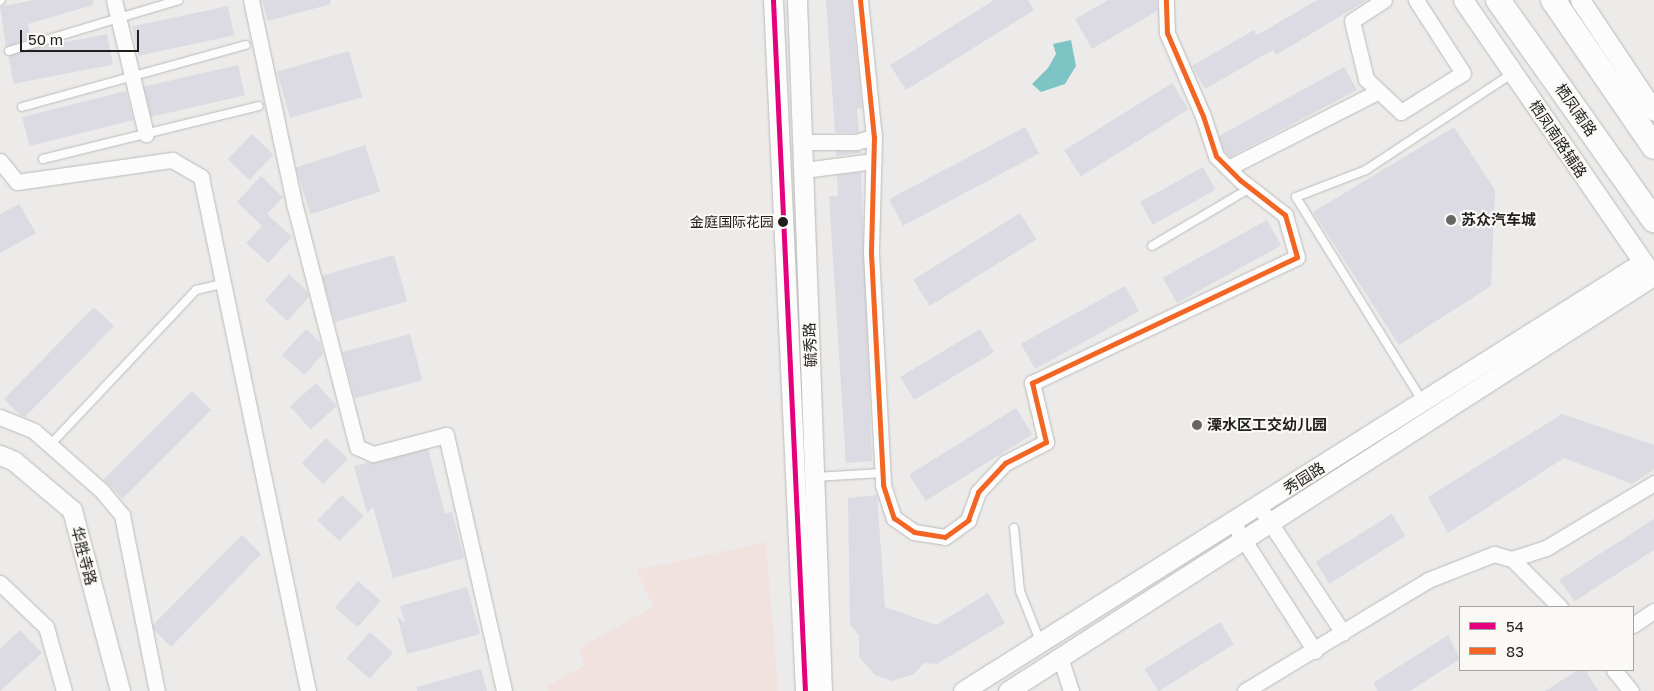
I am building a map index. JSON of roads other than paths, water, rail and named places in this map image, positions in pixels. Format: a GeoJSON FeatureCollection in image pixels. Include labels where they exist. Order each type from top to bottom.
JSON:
{"type":"FeatureCollection","features":[{"type":"Feature","properties":{"kind":"main road","name":"栖凤南路"},"geometry":{"type":"LineString","coordinates":[[1498,0],[1654,220]]}},
{"type":"Feature","properties":{"kind":"main road"},"geometry":{"type":"LineString","coordinates":[[1553,0],[1654,147]]}},
{"type":"Feature","properties":{"kind":"street"},"geometry":{"type":"LineString","coordinates":[[114,0],[146,134]]}},
{"type":"Feature","properties":{"kind":"street"},"geometry":{"type":"LineString","coordinates":[[251,0],[294,203],[358,447],[373,454],[446,435],[504,691]]}},
{"type":"Feature","properties":{"kind":"street","name":"毓秀路"},"geometry":{"type":"LineString","coordinates":[[773,0],[804,691]]}},
{"type":"Feature","properties":{"kind":"street","name":"毓秀路"},"geometry":{"type":"LineString","coordinates":[[797,0],[822,691]]}},
{"type":"Feature","properties":{"kind":"street"},"geometry":{"type":"LineString","coordinates":[[860,0],[874,136],[871,253],[882,473],[894,518],[914,532],[945,537],[968,520],[978,492],[1005,463],[1046,442],[1032,383],[1297,257],[1285,215],[1250,188],[1216,156],[1203,116],[1167,34],[1166,0]]}},
{"type":"Feature","properties":{"kind":"street"},"geometry":{"type":"LineString","coordinates":[[1384,0],[1352,21],[1366,79],[1401,112],[1463,73],[1416,0]]}},
{"type":"Feature","properties":{"kind":"street","name":"栖凤南路辅路"},"geometry":{"type":"LineString","coordinates":[[1463,0],[1650,272]]}},
{"type":"Feature","properties":{"kind":"street"},"geometry":{"type":"LineString","coordinates":[[1580,0],[1654,112]]}},
{"type":"Feature","properties":{"kind":"street"},"geometry":{"type":"LineString","coordinates":[[1228,168],[1379,91]]}},
{"type":"Feature","properties":{"kind":"street"},"geometry":{"type":"LineString","coordinates":[[801,142],[856,142],[874,136]]}},
{"type":"Feature","properties":{"kind":"street"},"geometry":{"type":"LineString","coordinates":[[0,161],[17,182],[172,160],[201,177],[283,557],[308,691]]}},
{"type":"Feature","properties":{"kind":"street"},"geometry":{"type":"LineString","coordinates":[[804,170],[873,161]]}},
{"type":"Feature","properties":{"kind":"street","name":"秀园路"},"geometry":{"type":"LineString","coordinates":[[963,691],[1424,404],[1650,272]]}},
{"type":"Feature","properties":{"kind":"street","name":"秀园路"},"geometry":{"type":"LineString","coordinates":[[1008,691],[1269,523],[1650,272]]}},
{"type":"Feature","properties":{"kind":"street"},"geometry":{"type":"LineString","coordinates":[[0,416],[34,431],[101,490],[122,515],[157,691]]}},
{"type":"Feature","properties":{"kind":"street","name":"华胜寺路"},"geometry":{"type":"LineString","coordinates":[[0,455],[14,461],[72,510],[120,691]]}},
{"type":"Feature","properties":{"kind":"street"},"geometry":{"type":"LineString","coordinates":[[1512,559],[1546,548],[1654,483]]}},
{"type":"Feature","properties":{"kind":"street"},"geometry":{"type":"LineString","coordinates":[[1259,506],[1343,633]]}},
{"type":"Feature","properties":{"kind":"street"},"geometry":{"type":"LineString","coordinates":[[1233,523],[1242,540],[1315,651]]}},
{"type":"Feature","properties":{"kind":"street"},"geometry":{"type":"LineString","coordinates":[[1245,691],[1315,651],[1428,580],[1494,554],[1512,559],[1559,606]]}},
{"type":"Feature","properties":{"kind":"street"},"geometry":{"type":"LineString","coordinates":[[0,583],[46,627],[64,691]]}},
{"type":"Feature","properties":{"kind":"street"},"geometry":{"type":"LineString","coordinates":[[1634,624],[1654,612]]}},
{"type":"Feature","properties":{"kind":"street"},"geometry":{"type":"LineString","coordinates":[[1060,657],[1071,691]]}},
{"type":"Feature","properties":{"kind":"street"},"geometry":{"type":"LineString","coordinates":[[1615,671],[1631,691]]}},
{"type":"Feature","properties":{"kind":"lane"},"geometry":{"type":"LineString","coordinates":[[9,51],[179,0]]}},
{"type":"Feature","properties":{"kind":"lane"},"geometry":{"type":"LineString","coordinates":[[22,107],[246,45]]}},
{"type":"Feature","properties":{"kind":"lane"},"geometry":{"type":"LineString","coordinates":[[1424,404],[1296,197],[1366,170],[1513,73]]}},
{"type":"Feature","properties":{"kind":"lane"},"geometry":{"type":"LineString","coordinates":[[43,159],[259,106]]}},
{"type":"Feature","properties":{"kind":"lane"},"geometry":{"type":"LineString","coordinates":[[1152,246],[1250,188]]}},
{"type":"Feature","properties":{"kind":"lane"},"geometry":{"type":"LineString","coordinates":[[50,445],[196,290],[223,284]]}},
{"type":"Feature","properties":{"kind":"lane"},"geometry":{"type":"LineString","coordinates":[[815,477],[882,473]]}},
{"type":"Feature","properties":{"kind":"lane"},"geometry":{"type":"LineString","coordinates":[[1014,528],[1020,592],[1040,643]]}},
{"type":"Feature","properties":{"kind":"water"},"geometry":{"type":"Polygon","coordinates":[[[1071,40],[1076,66],[1065,84],[1041,92],[1032,84],[1048,68],[1056,54],[1053,44],[1071,40]]]}},
{"type":"Feature","properties":{"kind":"place","name":"苏众汽车城"},"geometry":{"type":"Point","coordinates":[1451,220]}},
{"type":"Feature","properties":{"kind":"place","name":"金庭国际花园"},"geometry":{"type":"Point","coordinates":[783,222]}},
{"type":"Feature","properties":{"kind":"place","name":"溧水区工交幼儿园"},"geometry":{"type":"Point","coordinates":[1197,425]}}]}
